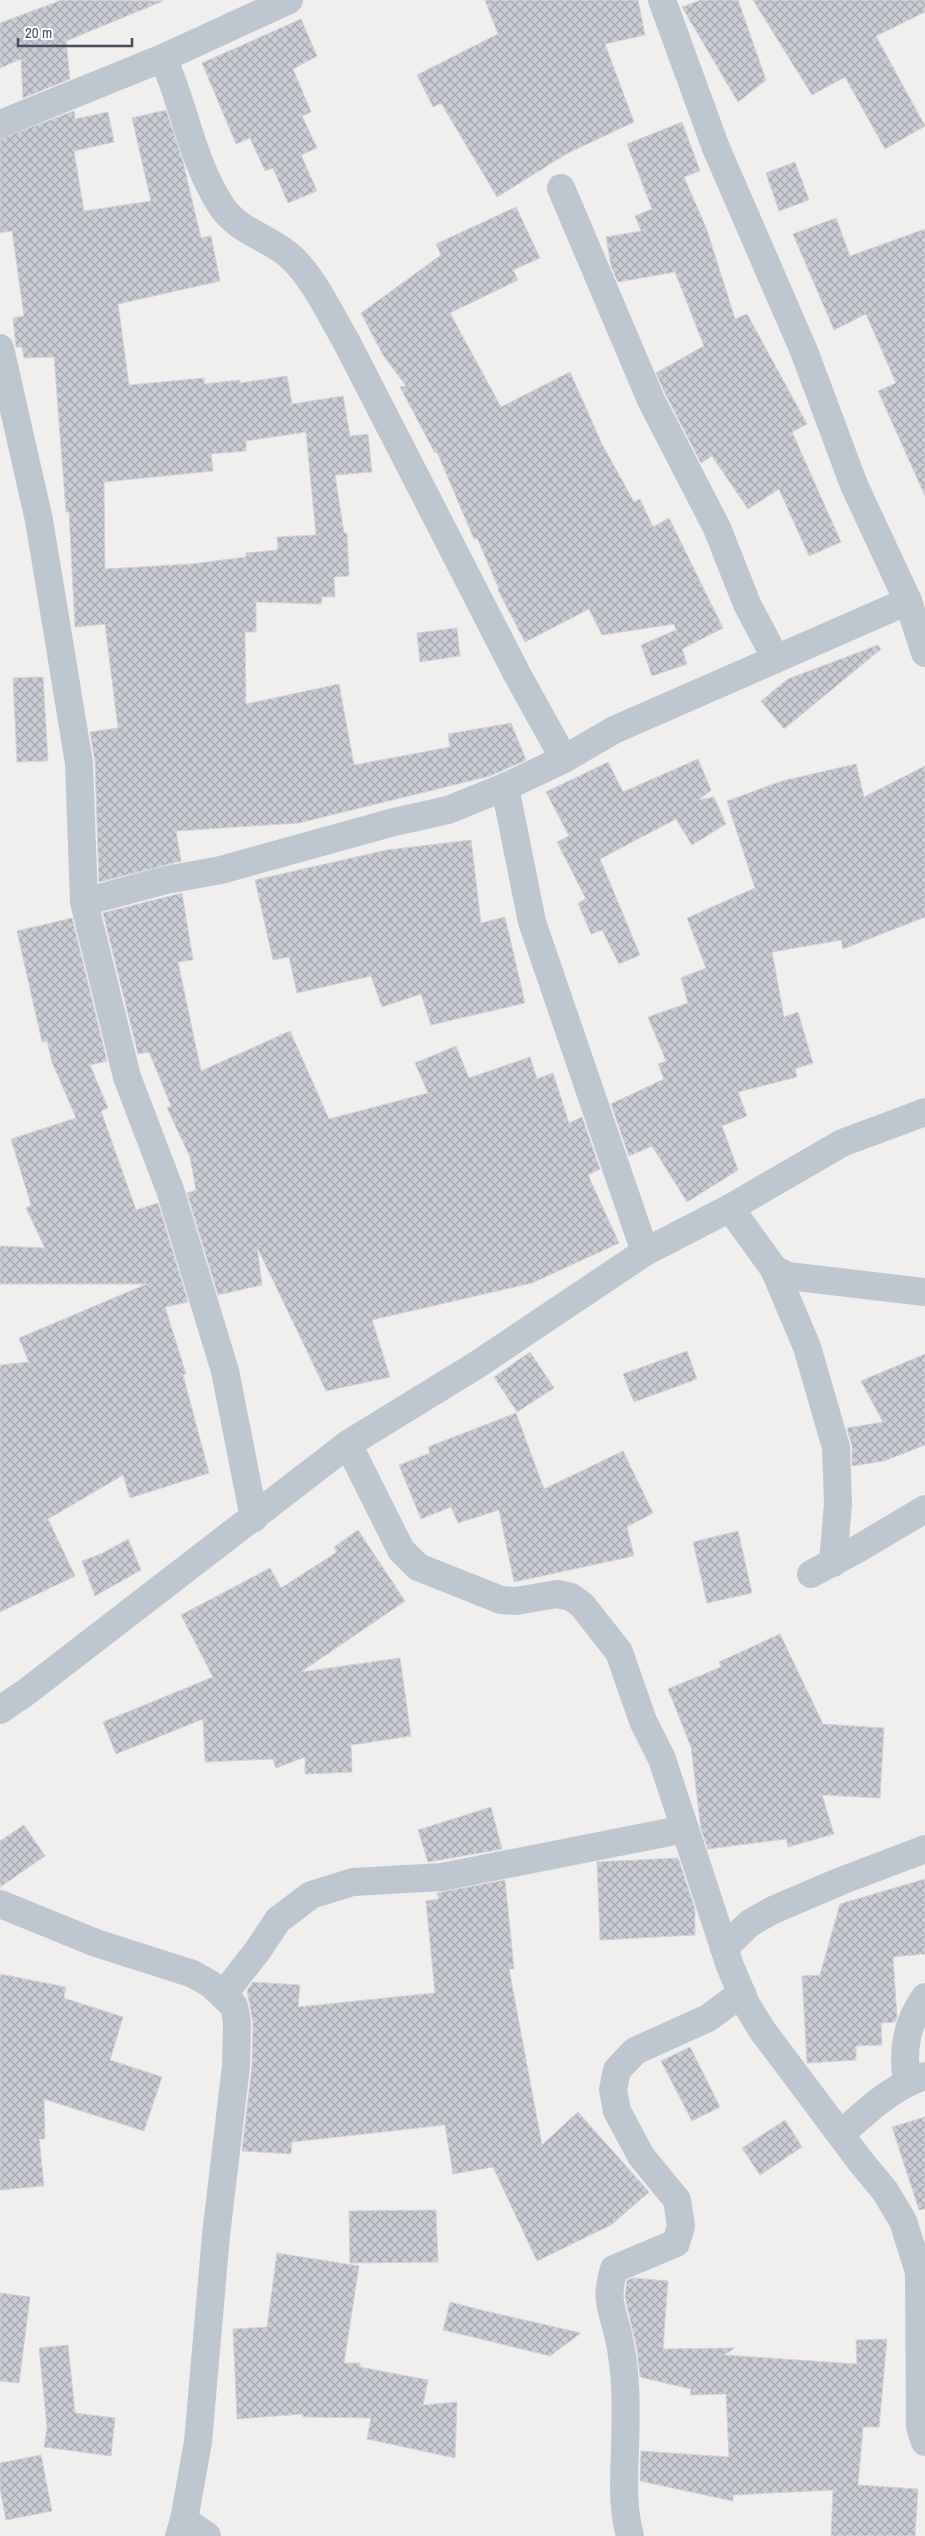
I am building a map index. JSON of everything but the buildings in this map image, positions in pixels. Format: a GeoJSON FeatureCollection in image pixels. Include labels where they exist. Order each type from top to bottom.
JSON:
{"type":"FeatureCollection","features":[{"type":"Feature","properties":{"kind":"street"},"geometry":{"type":"LineString","coordinates":[[0,124],[163,58],[289,0]]}},
{"type":"Feature","properties":{"kind":"street"},"geometry":{"type":"LineString","coordinates":[[662,0],[716,148],[804,351],[854,485],[908,601],[925,653]]}},
{"type":"Feature","properties":{"kind":"street"},"geometry":{"type":"LineString","coordinates":[[163,58],[177,90],[205,177],[223,208],[236,223],[278,247],[292,258],[323,301],[351,350],[517,674],[564,759]]}},
{"type":"Feature","properties":{"kind":"street"},"geometry":{"type":"LineString","coordinates":[[561,188],[650,400],[717,528],[747,604],[776,659]]}},
{"type":"Feature","properties":{"kind":"street"},"geometry":{"type":"LineString","coordinates":[[0,348],[39,520],[79,762],[84,902],[127,1077],[170,1190],[225,1371],[254,1518]]}},
{"type":"Feature","properties":{"kind":"street"},"geometry":{"type":"LineString","coordinates":[[84,902],[166,880],[221,870],[394,822],[448,810],[505,787],[564,759],[614,730],[908,601]]}},
{"type":"Feature","properties":{"kind":"street"},"geometry":{"type":"LineString","coordinates":[[505,787],[532,922],[645,1252]]}},
{"type":"Feature","properties":{"kind":"street"},"geometry":{"type":"LineString","coordinates":[[0,1710],[25,1693],[254,1518],[348,1444],[475,1366],[645,1252],[730,1208],[842,1143],[925,1112]]}},
{"type":"Feature","properties":{"kind":"street"},"geometry":{"type":"LineString","coordinates":[[730,1208],[774,1269],[807,1347],[836,1447],[838,1495],[822,1568],[925,1509]]}},
{"type":"Feature","properties":{"kind":"street"},"geometry":{"type":"LineString","coordinates":[[774,1269],[788,1276],[925,1292]]}},
{"type":"Feature","properties":{"kind":"street"},"geometry":{"type":"LineString","coordinates":[[348,1444],[401,1550],[418,1567],[501,1600],[516,1601],[558,1594],[571,1597],[582,1605],[619,1652],[643,1720],[662,1759],[724,1948],[742,1993],[762,2030],[885,2191],[903,2221],[922,2275],[920,2427],[925,2442]]}},
{"type":"Feature","properties":{"kind":"street"},"geometry":{"type":"LineString","coordinates":[[223,1994],[258,1950],[278,1920],[311,1895],[353,1882],[442,1877],[685,1829]]}},
{"type":"Feature","properties":{"kind":"street"},"geometry":{"type":"LineString","coordinates":[[724,1948],[750,1923],[773,1910],[841,1881],[925,1849]]}},
{"type":"Feature","properties":{"kind":"street"},"geometry":{"type":"LineString","coordinates":[[0,1904],[96,1943],[193,1974],[212,1984],[234,2006],[237,2022],[236,2066],[216,2235],[198,2442],[182,2528],[207,2536]]}},
{"type":"Feature","properties":{"kind":"street"},"geometry":{"type":"LineString","coordinates":[[630,2536],[623,2501],[625,2394],[619,2340],[610,2309],[608,2288],[614,2269],[676,2243],[681,2226],[677,2200],[641,2156],[617,2111],[613,2090],[617,2070],[635,2051],[708,2018],[742,1993]]}},
{"type":"Feature","properties":{"kind":"street"},"geometry":{"type":"LineString","coordinates":[[841,2134],[878,2101],[916,2079],[904,2059],[906,2036],[914,2013],[925,1997]]}}]}
